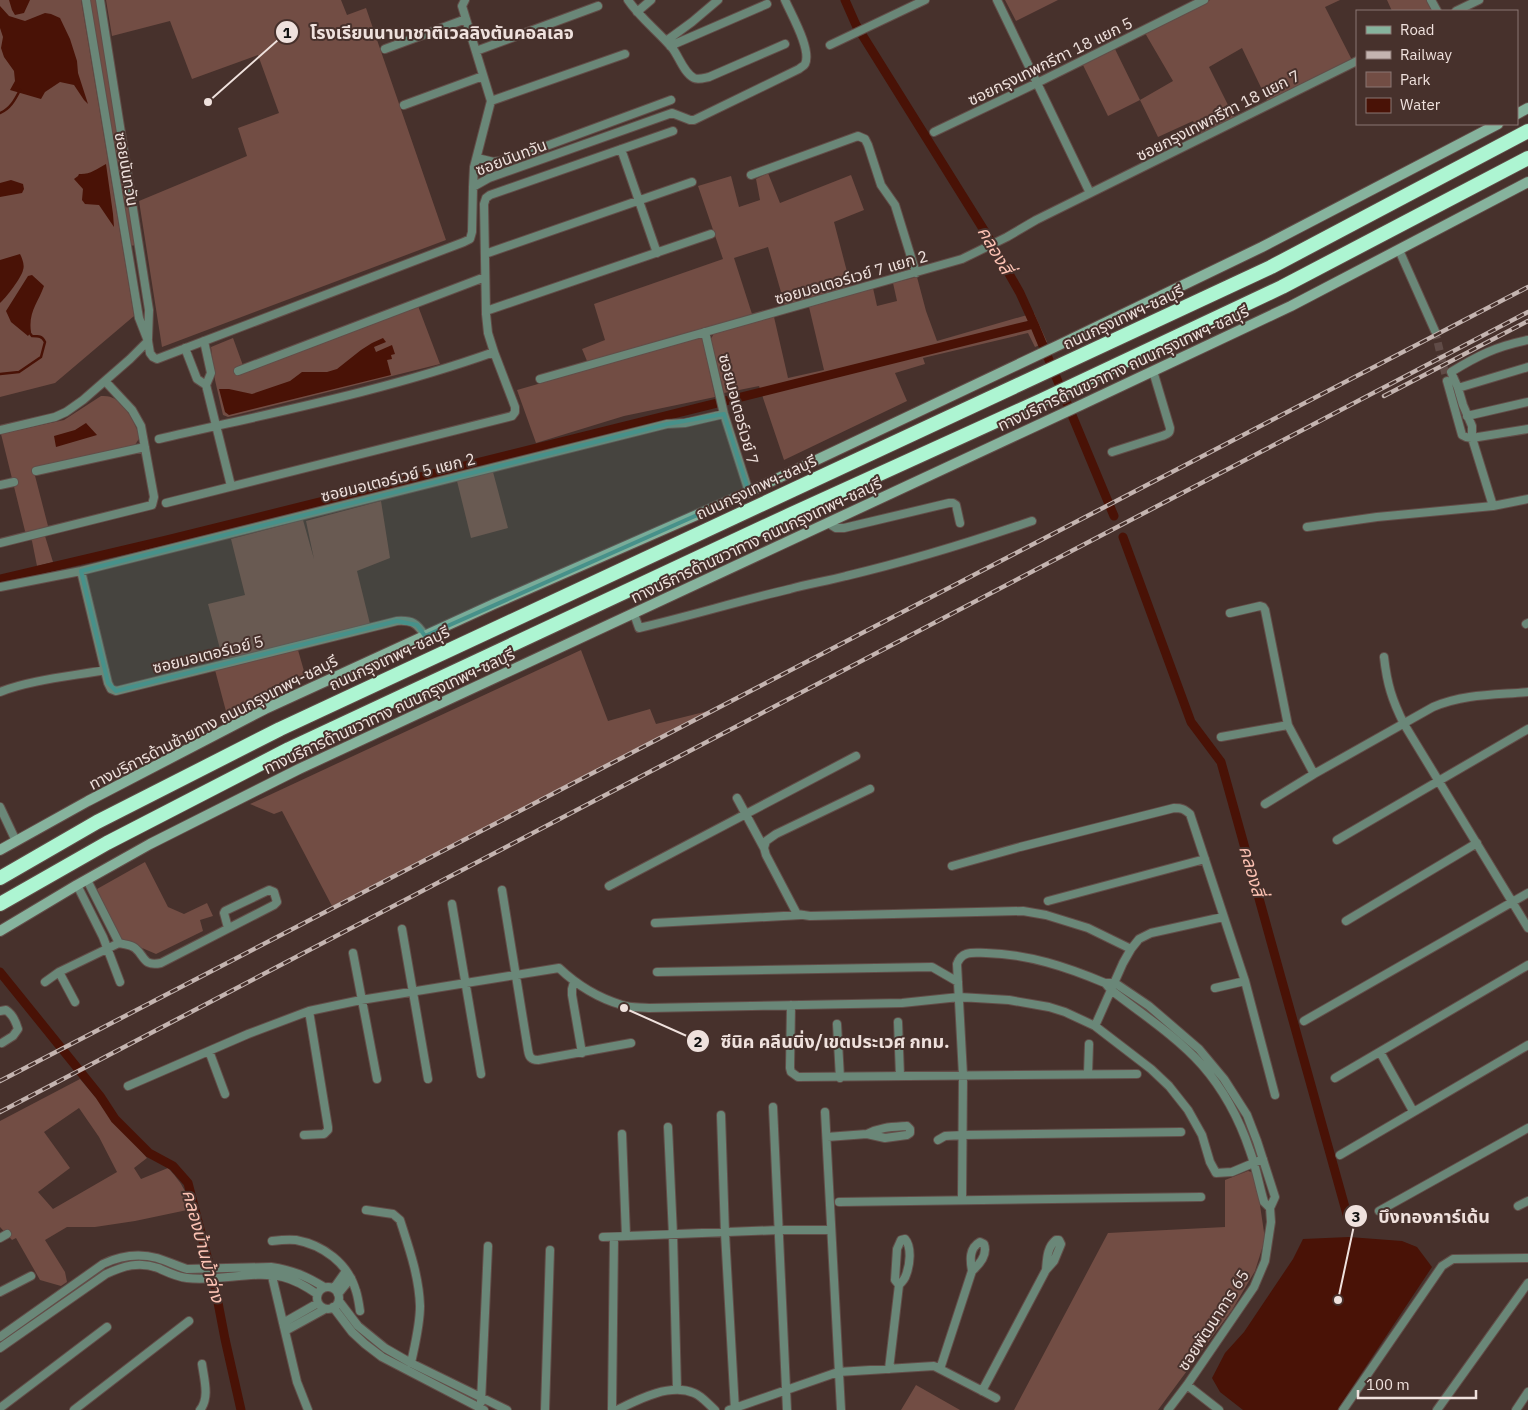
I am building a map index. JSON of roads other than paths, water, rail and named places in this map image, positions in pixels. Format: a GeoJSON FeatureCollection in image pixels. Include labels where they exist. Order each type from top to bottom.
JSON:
{"type":"FeatureCollection","features":[{"type":"Feature","properties":{"kind":"highway","name":"ถนนกรุงเทพฯ-ชลบุรี"},"geometry":{"type":"LineString","coordinates":[[0,878],[97,822],[280,729],[1271,267],[1528,131]]}},
{"type":"Feature","properties":{"kind":"highway"},"geometry":{"type":"LineString","coordinates":[[0,904],[107,843],[289,749],[1282,287],[1528,158]]}},
{"type":"Feature","properties":{"kind":"main road","name":"ทางบริการด้านซ้ายทาง ถนนกรุงเทพฯ-ชลบุรี"},"geometry":{"type":"LineString","coordinates":[[0,850],[88,801],[265,709],[749,492],[1026,361],[1262,247],[1496,125]]}},
{"type":"Feature","properties":{"kind":"main road","name":"ทางบริการด้านขวาทาง ถนนกรุงเทพฯ-ชลบุรี"},"geometry":{"type":"LineString","coordinates":[[2,929],[150,844],[299,769],[1291,306],[1528,182]]}},
{"type":"Feature","properties":{"kind":"street","name":"ซอยนันทวัน"},"geometry":{"type":"LineString","coordinates":[[86,0],[130,270],[139,318],[148,341]]}},
{"type":"Feature","properties":{"kind":"street","name":"ซอยนันทวัน"},"geometry":{"type":"LineString","coordinates":[[100,0],[149,310],[148,341],[150,353],[153,357],[157,358],[470,239],[472,232],[473,187],[490,178],[672,113],[694,120],[799,69],[804,65],[806,58],[805,46],[785,0]]}},
{"type":"Feature","properties":{"kind":"street"},"geometry":{"type":"LineString","coordinates":[[465,0],[462,6],[491,101],[474,167],[473,187]]}},
{"type":"Feature","properties":{"kind":"street"},"geometry":{"type":"LineString","coordinates":[[628,0],[668,44],[693,78],[709,77],[785,44]]}},
{"type":"Feature","properties":{"kind":"street"},"geometry":{"type":"LineString","coordinates":[[638,12],[651,0]]}},
{"type":"Feature","properties":{"kind":"street"},"geometry":{"type":"LineString","coordinates":[[668,44],[718,0]]}},
{"type":"Feature","properties":{"kind":"street"},"geometry":{"type":"LineString","coordinates":[[830,45],[925,0]]}},
{"type":"Feature","properties":{"kind":"street"},"geometry":{"type":"LineString","coordinates":[[997,0],[1090,193]]}},
{"type":"Feature","properties":{"kind":"street","name":"ซอยกรุงเทพกรีฑา 18 แยก 5"},"geometry":{"type":"LineString","coordinates":[[934,132],[1204,0]]}},
{"type":"Feature","properties":{"kind":"street"},"geometry":{"type":"LineString","coordinates":[[1458,10],[1479,0]]}},
{"type":"Feature","properties":{"kind":"street"},"geometry":{"type":"LineString","coordinates":[[668,44],[767,4]]}},
{"type":"Feature","properties":{"kind":"street"},"geometry":{"type":"LineString","coordinates":[[476,52],[598,6]]}},
{"type":"Feature","properties":{"kind":"street"},"geometry":{"type":"LineString","coordinates":[[385,49],[466,19]]}},
{"type":"Feature","properties":{"kind":"street"},"geometry":{"type":"LineString","coordinates":[[491,101],[625,54]]}},
{"type":"Feature","properties":{"kind":"street","name":"ซอยกรุงเทพกรีฑา 18 แยก 7"},"geometry":{"type":"LineString","coordinates":[[1001,240],[1036,220],[1356,61]]}},
{"type":"Feature","properties":{"kind":"street"},"geometry":{"type":"LineString","coordinates":[[404,104],[483,76]]}},
{"type":"Feature","properties":{"kind":"street"},"geometry":{"type":"LineString","coordinates":[[477,158],[494,162],[511,159],[671,100]]}},
{"type":"Feature","properties":{"kind":"street"},"geometry":{"type":"LineString","coordinates":[[166,503],[512,416],[515,412],[515,407],[488,333],[484,204],[486,198],[673,131]]}},
{"type":"Feature","properties":{"kind":"street"},"geometry":{"type":"LineString","coordinates":[[750,175],[858,136],[862,137],[868,145],[880,186],[895,205],[916,273]]}},
{"type":"Feature","properties":{"kind":"street"},"geometry":{"type":"LineString","coordinates":[[621,149],[657,253]]}},
{"type":"Feature","properties":{"kind":"street"},"geometry":{"type":"LineString","coordinates":[[485,254],[692,182]]}},
{"type":"Feature","properties":{"kind":"street"},"geometry":{"type":"LineString","coordinates":[[486,311],[711,234]]}},
{"type":"Feature","properties":{"kind":"street","name":"ซอยมอเตอร์เวย์ 7 แยก 2"},"geometry":{"type":"LineString","coordinates":[[540,379],[962,260],[1001,240]]}},
{"type":"Feature","properties":{"kind":"street"},"geometry":{"type":"LineString","coordinates":[[1399,250],[1435,331]]}},
{"type":"Feature","properties":{"kind":"street"},"geometry":{"type":"LineString","coordinates":[[130,270],[142,268]]}},
{"type":"Feature","properties":{"kind":"street"},"geometry":{"type":"LineString","coordinates":[[238,371],[486,277]]}},
{"type":"Feature","properties":{"kind":"street","name":"ซอยมอเตอร์เวย์ 7"},"geometry":{"type":"LineString","coordinates":[[705,332],[723,412],[749,492]]}},
{"type":"Feature","properties":{"kind":"street"},"geometry":{"type":"LineString","coordinates":[[1493,506],[1472,438],[1472,426],[1451,372],[1491,350],[1507,344],[1528,340]]}},
{"type":"Feature","properties":{"kind":"street"},"geometry":{"type":"LineString","coordinates":[[0,430],[55,417],[66,412],[105,381],[148,341]]}},
{"type":"Feature","properties":{"kind":"street"},"geometry":{"type":"LineString","coordinates":[[204,341],[211,373],[206,385],[231,486]]}},
{"type":"Feature","properties":{"kind":"street"},"geometry":{"type":"LineString","coordinates":[[185,348],[197,379],[206,385]]}},
{"type":"Feature","properties":{"kind":"street"},"geometry":{"type":"LineString","coordinates":[[159,439],[376,388],[449,368],[494,352]]}},
{"type":"Feature","properties":{"kind":"street"},"geometry":{"type":"LineString","coordinates":[[1458,388],[1528,367]]}},
{"type":"Feature","properties":{"kind":"street"},"geometry":{"type":"LineString","coordinates":[[1112,452],[1170,432],[1153,371]]}},
{"type":"Feature","properties":{"kind":"street"},"geometry":{"type":"LineString","coordinates":[[0,543],[152,505],[154,497],[145,447],[137,418],[105,381]]}},
{"type":"Feature","properties":{"kind":"street"},"geometry":{"type":"LineString","coordinates":[[1447,381],[1462,435],[1472,438],[1528,429]]}},
{"type":"Feature","properties":{"kind":"street"},"geometry":{"type":"LineString","coordinates":[[1467,416],[1528,402]]}},
{"type":"Feature","properties":{"kind":"street","name":"ซอยมอเตอร์เวย์ 5 แยก 2"},"geometry":{"type":"LineString","coordinates":[[0,587],[81,571],[667,424],[684,423],[723,412]]}},
{"type":"Feature","properties":{"kind":"street"},"geometry":{"type":"LineString","coordinates":[[36,472],[145,447]]}},
{"type":"Feature","properties":{"kind":"street"},"geometry":{"type":"LineString","coordinates":[[0,485],[14,482]]}},
{"type":"Feature","properties":{"kind":"street"},"geometry":{"type":"LineString","coordinates":[[1307,526],[1493,506],[1528,499]]}},
{"type":"Feature","properties":{"kind":"street"},"geometry":{"type":"LineString","coordinates":[[828,523],[836,528],[844,528],[948,503],[956,505],[960,523]]}},
{"type":"Feature","properties":{"kind":"street"},"geometry":{"type":"LineString","coordinates":[[634,614],[639,628],[691,616],[792,588],[917,557],[1032,521]]}},
{"type":"Feature","properties":{"kind":"street","name":"ซอยมอเตอร์เวย์ 5"},"geometry":{"type":"LineString","coordinates":[[81,571],[105,670],[110,687],[116,691],[396,622],[404,621],[417,625],[425,636]]}},
{"type":"Feature","properties":{"kind":"street"},"geometry":{"type":"LineString","coordinates":[[1230,613],[1260,606],[1265,610],[1288,725],[1314,774]]}},
{"type":"Feature","properties":{"kind":"street"},"geometry":{"type":"LineString","coordinates":[[1384,657],[1389,691],[1404,724],[1528,928]]}},
{"type":"Feature","properties":{"kind":"street"},"geometry":{"type":"LineString","coordinates":[[0,692],[8,688],[105,670]]}},
{"type":"Feature","properties":{"kind":"street"},"geometry":{"type":"LineString","coordinates":[[1265,804],[1314,774],[1433,708],[1458,698],[1528,692]]}},
{"type":"Feature","properties":{"kind":"street"},"geometry":{"type":"LineString","coordinates":[[1221,738],[1288,725]]}},
{"type":"Feature","properties":{"kind":"street"},"geometry":{"type":"LineString","coordinates":[[1337,840],[1528,729]]}},
{"type":"Feature","properties":{"kind":"street"},"geometry":{"type":"LineString","coordinates":[[609,886],[856,756]]}},
{"type":"Feature","properties":{"kind":"street"},"geometry":{"type":"LineString","coordinates":[[764,848],[769,838],[870,789]]}},
{"type":"Feature","properties":{"kind":"street"},"geometry":{"type":"LineString","coordinates":[[737,798],[795,911],[801,915]]}},
{"type":"Feature","properties":{"kind":"street"},"geometry":{"type":"LineString","coordinates":[[0,807],[16,842]]}},
{"type":"Feature","properties":{"kind":"street"},"geometry":{"type":"LineString","coordinates":[[952,866],[1020,846],[1174,808],[1182,808],[1190,814],[1206,859],[1245,981],[1275,1095]]}},
{"type":"Feature","properties":{"kind":"street"},"geometry":{"type":"LineString","coordinates":[[1346,921],[1477,843]]}},
{"type":"Feature","properties":{"kind":"street"},"geometry":{"type":"LineString","coordinates":[[1048,900],[1206,859]]}},
{"type":"Feature","properties":{"kind":"street"},"geometry":{"type":"LineString","coordinates":[[87,880],[119,944]]}},
{"type":"Feature","properties":{"kind":"street"},"geometry":{"type":"LineString","coordinates":[[77,885],[108,948],[120,982]]}},
{"type":"Feature","properties":{"kind":"street"},"geometry":{"type":"LineString","coordinates":[[45,982],[59,972],[119,944],[132,946],[145,961],[154,965],[160,963],[274,905],[277,902],[274,892],[269,890],[225,911],[224,916],[228,928]]}},
{"type":"Feature","properties":{"kind":"street"},"geometry":{"type":"LineString","coordinates":[[502,890],[528,1050],[531,1058],[538,1060],[631,1043]]}},
{"type":"Feature","properties":{"kind":"street"},"geometry":{"type":"LineString","coordinates":[[1304,1020],[1528,893]]}},
{"type":"Feature","properties":{"kind":"street"},"geometry":{"type":"LineString","coordinates":[[452,904],[480,1074]]}},
{"type":"Feature","properties":{"kind":"street"},"geometry":{"type":"LineString","coordinates":[[655,923],[801,915],[955,914],[1006,910],[1046,915],[1088,928],[1131,949]]}},
{"type":"Feature","properties":{"kind":"street"},"geometry":{"type":"LineString","coordinates":[[1095,1026],[1131,949],[1139,939],[1151,933],[1223,917]]}},
{"type":"Feature","properties":{"kind":"street"},"geometry":{"type":"LineString","coordinates":[[402,929],[428,1079]]}},
{"type":"Feature","properties":{"kind":"street"},"geometry":{"type":"LineString","coordinates":[[353,953],[377,1079]]}},
{"type":"Feature","properties":{"kind":"street"},"geometry":{"type":"LineString","coordinates":[[962,1200],[963,1075],[957,964],[959,959],[965,954],[970,953],[1002,954],[1036,959],[1113,987]]}},
{"type":"Feature","properties":{"kind":"street"},"geometry":{"type":"LineString","coordinates":[[1335,1078],[1528,965]]}},
{"type":"Feature","properties":{"kind":"street"},"geometry":{"type":"LineString","coordinates":[[657,972],[932,967],[958,982]]}},
{"type":"Feature","properties":{"kind":"street"},"geometry":{"type":"LineString","coordinates":[[128,1086],[248,1034],[309,1011],[361,1000],[559,968],[574,982],[592,993],[623,1006],[649,1008],[902,1003],[959,997],[1009,1000],[1050,1007],[1095,1026],[1151,1069],[1169,1086],[1188,1110],[1202,1135],[1210,1162],[1216,1172],[1232,1172],[1263,1159]]}},
{"type":"Feature","properties":{"kind":"street"},"geometry":{"type":"LineString","coordinates":[[59,972],[75,1002]]}},
{"type":"Feature","properties":{"kind":"street"},"geometry":{"type":"LineString","coordinates":[[1216,988],[1245,981]]}},
{"type":"Feature","properties":{"kind":"street"},"geometry":{"type":"LineString","coordinates":[[574,982],[572,994],[582,1053]]}},
{"type":"Feature","properties":{"kind":"street","name":"ซอยพัฒนาการ 65"},"geometry":{"type":"LineString","coordinates":[[1113,987],[1148,1006],[1199,1049],[1224,1079],[1247,1115],[1258,1141],[1275,1197],[1270,1208],[1272,1222],[1265,1261],[1254,1287],[1168,1410]]}},
{"type":"Feature","properties":{"kind":"street","name":"ซอยพัฒนาการ 65"},"geometry":{"type":"LineString","coordinates":[[1113,987],[1181,1044],[1202,1065],[1230,1106],[1242,1130],[1254,1163],[1264,1202],[1270,1208]]}},
{"type":"Feature","properties":{"kind":"street"},"geometry":{"type":"LineString","coordinates":[[791,1005],[789,1063],[791,1072],[798,1078],[1137,1074]]}},
{"type":"Feature","properties":{"kind":"street"},"geometry":{"type":"LineString","coordinates":[[0,1011],[8,1011],[18,1029],[13,1036],[2,1043]]}},
{"type":"Feature","properties":{"kind":"street"},"geometry":{"type":"LineString","coordinates":[[304,1135],[324,1134],[328,1130],[309,1011]]}},
{"type":"Feature","properties":{"kind":"street"},"geometry":{"type":"LineString","coordinates":[[898,1022],[900,1076]]}},
{"type":"Feature","properties":{"kind":"street"},"geometry":{"type":"LineString","coordinates":[[837,1024],[840,1078]]}},
{"type":"Feature","properties":{"kind":"street"},"geometry":{"type":"LineString","coordinates":[[1088,1074],[1089,1044]]}},
{"type":"Feature","properties":{"kind":"street"},"geometry":{"type":"LineString","coordinates":[[1340,1155],[1528,1044]]}},
{"type":"Feature","properties":{"kind":"street"},"geometry":{"type":"LineString","coordinates":[[209,1051],[225,1094]]}},
{"type":"Feature","properties":{"kind":"street"},"geometry":{"type":"LineString","coordinates":[[1380,1052],[1413,1111]]}},
{"type":"Feature","properties":{"kind":"street"},"geometry":{"type":"LineString","coordinates":[[773,1107],[787,1410]]}},
{"type":"Feature","properties":{"kind":"street"},"geometry":{"type":"LineString","coordinates":[[825,1112],[841,1410]]}},
{"type":"Feature","properties":{"kind":"street"},"geometry":{"type":"LineString","coordinates":[[721,1115],[733,1409],[838,1372],[934,1366],[996,1398]]}},
{"type":"Feature","properties":{"kind":"street"},"geometry":{"type":"LineString","coordinates":[[668,1127],[678,1389]]}},
{"type":"Feature","properties":{"kind":"street"},"geometry":{"type":"LineString","coordinates":[[1379,1211],[1528,1128]]}},
{"type":"Feature","properties":{"kind":"street"},"geometry":{"type":"LineString","coordinates":[[938,1140],[945,1136],[963,1135],[1181,1132]]}},
{"type":"Feature","properties":{"kind":"street"},"geometry":{"type":"LineString","coordinates":[[622,1134],[626,1236]]}},
{"type":"Feature","properties":{"kind":"street"},"geometry":{"type":"LineString","coordinates":[[826,1137],[868,1134]]}},
{"type":"Feature","properties":{"kind":"street"},"geometry":{"type":"LineString","coordinates":[[839,1202],[1201,1197]]}},
{"type":"Feature","properties":{"kind":"street"},"geometry":{"type":"LineString","coordinates":[[1518,1206],[1528,1201]]}},
{"type":"Feature","properties":{"kind":"street"},"geometry":{"type":"LineString","coordinates":[[366,1210],[397,1216],[409,1249],[418,1282],[420,1307],[419,1327],[411,1363]]}},
{"type":"Feature","properties":{"kind":"street"},"geometry":{"type":"LineString","coordinates":[[602,1237],[778,1230],[831,1230]]}},
{"type":"Feature","properties":{"kind":"street"},"geometry":{"type":"LineString","coordinates":[[612,1410],[614,1237]]}},
{"type":"Feature","properties":{"kind":"street"},"geometry":{"type":"LineString","coordinates":[[889,1369],[899,1285],[906,1276],[909,1244],[905,1239],[901,1240],[897,1249],[895,1280],[899,1285]]}},
{"type":"Feature","properties":{"kind":"street"},"geometry":{"type":"LineString","coordinates":[[272,1241],[294,1240],[320,1248],[334,1257],[349,1274],[357,1293],[360,1311]]}},
{"type":"Feature","properties":{"kind":"street"},"geometry":{"type":"LineString","coordinates":[[0,1337],[103,1264],[116,1258],[131,1255],[146,1256],[158,1258],[187,1269],[271,1267],[301,1274],[324,1287],[329,1286],[331,1300],[352,1332],[365,1344],[382,1357],[468,1406],[482,1409],[488,1246]]}},
{"type":"Feature","properties":{"kind":"street"},"geometry":{"type":"LineString","coordinates":[[545,1410],[550,1250]]}},
{"type":"Feature","properties":{"kind":"street"},"geometry":{"type":"LineString","coordinates":[[1343,1410],[1442,1266],[1453,1259],[1528,1258]]}},
{"type":"Feature","properties":{"kind":"street"},"geometry":{"type":"LineString","coordinates":[[0,1348],[106,1274],[119,1267],[132,1264],[145,1265],[187,1278],[283,1277],[331,1300],[370,1337],[385,1348],[411,1363],[507,1410]]}},
{"type":"Feature","properties":{"kind":"street"},"geometry":{"type":"LineString","coordinates":[[271,1267],[271,1276],[297,1382],[308,1410]]}},
{"type":"Feature","properties":{"kind":"street"},"geometry":{"type":"LineString","coordinates":[[982,1391],[1046,1270]]}},
{"type":"Feature","properties":{"kind":"street"},"geometry":{"type":"LineString","coordinates":[[940,1369],[972,1272]]}},
{"type":"Feature","properties":{"kind":"street"},"geometry":{"type":"LineString","coordinates":[[285,1332],[331,1300],[349,1274]]}},
{"type":"Feature","properties":{"kind":"street"},"geometry":{"type":"LineString","coordinates":[[0,1292],[31,1276]]}},
{"type":"Feature","properties":{"kind":"street"},"geometry":{"type":"LineString","coordinates":[[1437,1410],[1528,1283]]}},
{"type":"Feature","properties":{"kind":"street"},"geometry":{"type":"LineString","coordinates":[[317,1294],[324,1287]]}},
{"type":"Feature","properties":{"kind":"street"},"geometry":{"type":"LineString","coordinates":[[283,1323],[331,1300]]}},
{"type":"Feature","properties":{"kind":"street"},"geometry":{"type":"LineString","coordinates":[[74,1410],[189,1321]]}},
{"type":"Feature","properties":{"kind":"street"},"geometry":{"type":"LineString","coordinates":[[0,1408],[107,1327]]}},
{"type":"Feature","properties":{"kind":"street"},"geometry":{"type":"LineString","coordinates":[[200,1410],[205,1404],[206,1397],[202,1364]]}},
{"type":"Feature","properties":{"kind":"street"},"geometry":{"type":"LineString","coordinates":[[1187,1385],[1219,1410]]}},
{"type":"Feature","properties":{"kind":"street"},"geometry":{"type":"LineString","coordinates":[[617,1410],[645,1397],[678,1389],[695,1393],[715,1410]]}},
{"type":"Feature","properties":{"kind":"street"},"geometry":{"type":"LineString","coordinates":[[1516,1410],[1528,1392]]}},
{"type":"Feature","properties":{"kind":"water"},"geometry":{"type":"Polygon","coordinates":[[[9,0],[30,0],[24,13],[15,15],[9,0]]]}},
{"type":"Feature","properties":{"kind":"water"},"geometry":{"type":"Polygon","coordinates":[[[0,6],[9,16],[25,21],[45,13],[60,18],[70,39],[88,104],[74,85],[60,82],[45,92],[41,99],[10,90],[15,81],[14,71],[4,57],[1,48],[3,37],[0,28],[0,6]]]}},
{"type":"Feature","properties":{"kind":"water"},"geometry":{"type":"Polygon","coordinates":[[[106,164],[114,227],[99,205],[85,204],[82,200],[83,189],[74,179],[79,174],[90,173],[106,164]]]}},
{"type":"Feature","properties":{"kind":"water"},"geometry":{"type":"Polygon","coordinates":[[[11,180],[23,184],[24,189],[22,193],[0,197],[0,183],[11,180]]]}},
{"type":"Feature","properties":{"kind":"water"},"geometry":{"type":"Polygon","coordinates":[[[20,254],[24,268],[22,273],[13,288],[0,303],[0,260],[20,254]]]}},
{"type":"Feature","properties":{"kind":"water"},"geometry":{"type":"Polygon","coordinates":[[[32,275],[44,286],[32,313],[31,332],[28,336],[11,322],[6,311],[28,276],[32,275]]]}},
{"type":"Feature","properties":{"kind":"water"},"geometry":{"type":"Polygon","coordinates":[[[383,338],[386,342],[374,347],[376,352],[392,345],[395,354],[391,355],[392,359],[387,360],[391,375],[229,415],[225,412],[219,389],[252,394],[290,381],[302,372],[327,372],[337,369],[361,350],[383,338]]]}},
{"type":"Feature","properties":{"kind":"water"},"geometry":{"type":"Polygon","coordinates":[[[86,423],[97,435],[56,447],[54,436],[75,430],[86,423]]]}},
{"type":"Feature","properties":{"kind":"water"},"geometry":{"type":"Polygon","coordinates":[[[1349,1237],[1402,1241],[1417,1247],[1432,1267],[1337,1410],[1243,1410],[1220,1392],[1212,1378],[1225,1353],[1244,1332],[1293,1259],[1303,1239],[1349,1237]]]}},
{"type":"Feature","properties":{"kind":"waterway","name":"คลองสี่"},"geometry":{"type":"LineString","coordinates":[[845,0],[856,25],[987,235],[1020,293],[1114,516]]}},
{"type":"Feature","properties":{"kind":"waterway"},"geometry":{"type":"LineString","coordinates":[[0,113],[9,107],[20,90]]}},
{"type":"Feature","properties":{"kind":"waterway"},"geometry":{"type":"LineString","coordinates":[[0,579],[167,540],[1034,324]]}},
{"type":"Feature","properties":{"kind":"waterway"},"geometry":{"type":"LineString","coordinates":[[0,374],[19,372],[41,357],[45,342],[41,337],[32,336],[29,332]]}},
{"type":"Feature","properties":{"kind":"waterway","name":"คลองสี่"},"geometry":{"type":"LineString","coordinates":[[1123,537],[1191,722],[1221,762],[1348,1218]]}},
{"type":"Feature","properties":{"kind":"waterway","name":"คลองบ้านม้าล่าง"},"geometry":{"type":"LineString","coordinates":[[0,972],[100,1096],[115,1119],[149,1153],[173,1166],[188,1183],[215,1287],[241,1410]]}},
{"type":"Feature","properties":{"kind":"tunnel"},"geometry":{"type":"LineString","coordinates":[[1435,331],[1447,381]]}},
{"type":"Feature","properties":{"kind":"railway"},"geometry":{"type":"LineString","coordinates":[[0,1081],[1528,287]]}},
{"type":"Feature","properties":{"kind":"railway"},"geometry":{"type":"LineString","coordinates":[[0,1112],[1528,312]]}},
{"type":"Feature","properties":{"kind":"railway"},"geometry":{"type":"LineString","coordinates":[[1384,396],[1528,321]]}},
{"type":"Feature","properties":{"kind":"place","name":"โรงเรียนนานาชาติเวลลิงตันคอลเลจ"},"geometry":{"type":"Point","coordinates":[208,102]}},
{"type":"Feature","properties":{"kind":"place","name":"ซีนิค คลีนนิ่ง/เขตประเวศ กทม."},"geometry":{"type":"Point","coordinates":[624,1008]}},
{"type":"Feature","properties":{"kind":"place","name":"บึงทองการ์เด้น"},"geometry":{"type":"Point","coordinates":[1338,1300]}}]}
